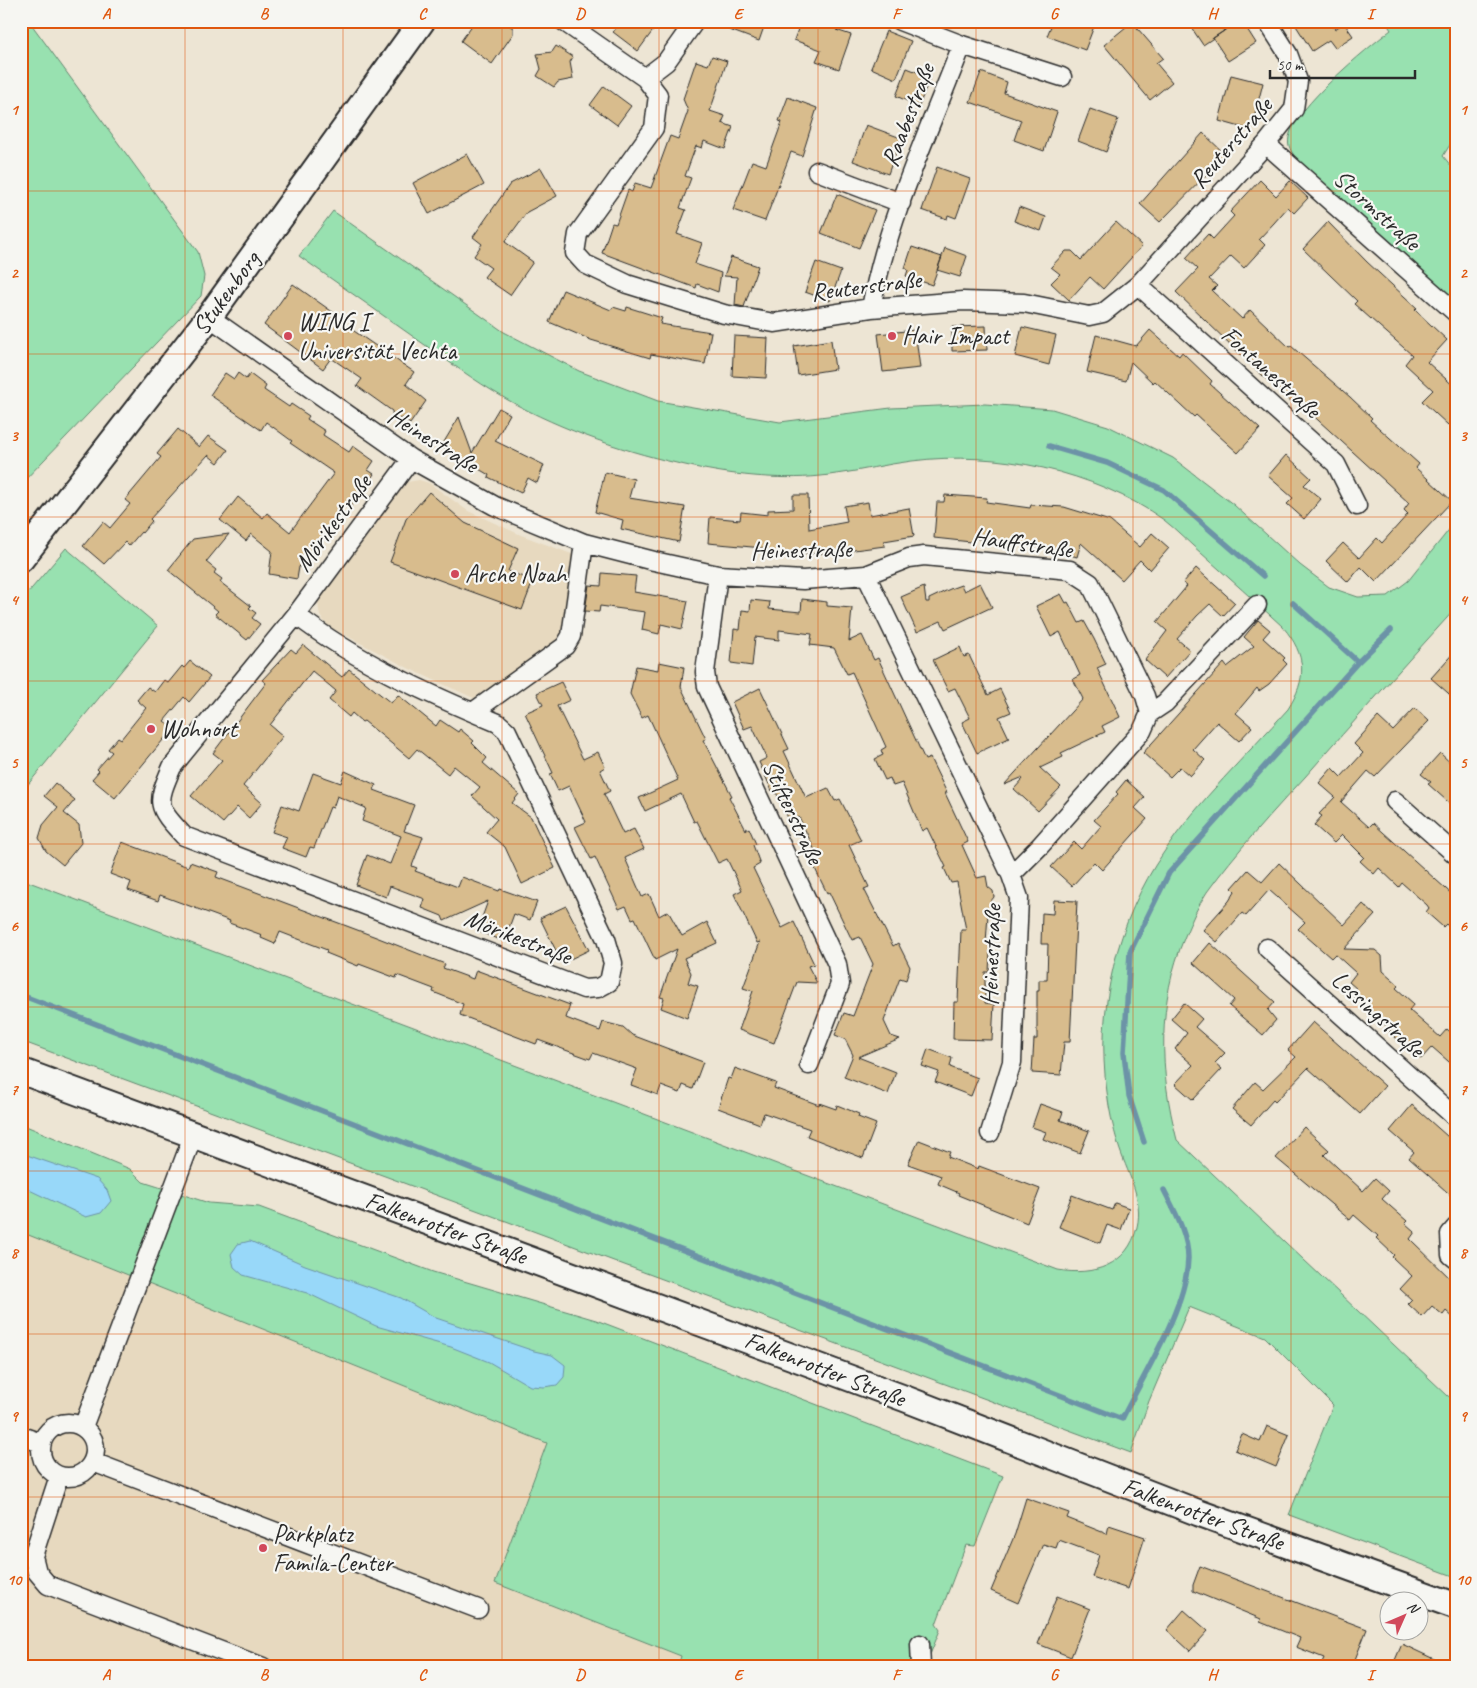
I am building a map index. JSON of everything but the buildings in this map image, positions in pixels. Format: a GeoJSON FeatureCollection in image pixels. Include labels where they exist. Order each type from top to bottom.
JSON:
{"type":"FeatureCollection","features":[{"type":"Feature","properties":{"kind":"main road","name":"Stukenborg"},"geometry":{"type":"LineString","coordinates":[[21,559],[209,317],[422,21]]}},
{"type":"Feature","properties":{"kind":"main road","name":"Falkenrotter Straße"},"geometry":{"type":"LineString","coordinates":[[21,1070],[193,1136],[573,1274],[906,1399],[1199,1513],[1456,1606]]}},
{"type":"Feature","properties":{"kind":"street","name":"Reuterstraße"},"geometry":{"type":"LineString","coordinates":[[563,21],[645,78],[658,96],[654,128],[578,234],[575,253],[585,264],[627,284],[675,301],[724,314],[774,323],[846,314],[871,308],[963,301],[1024,303],[1089,316],[1103,313],[1138,285],[1266,144],[1294,110],[1298,81],[1288,54],[1267,21]]}},
{"type":"Feature","properties":{"kind":"street"},"geometry":{"type":"LineString","coordinates":[[645,78],[666,62],[695,21]]}},
{"type":"Feature","properties":{"kind":"street"},"geometry":{"type":"LineString","coordinates":[[900,21],[962,45],[1062,77]]}},
{"type":"Feature","properties":{"kind":"street","name":"Raabestraße"},"geometry":{"type":"LineString","coordinates":[[871,308],[878,272],[901,202],[962,45]]}},
{"type":"Feature","properties":{"kind":"street","name":"Stormstraße"},"geometry":{"type":"LineString","coordinates":[[1266,144],[1456,313]]}},
{"type":"Feature","properties":{"kind":"street","name":"Raabestraße"},"geometry":{"type":"LineString","coordinates":[[817,171],[901,202]]}},
{"type":"Feature","properties":{"kind":"street","name":"Fontanestraße"},"geometry":{"type":"LineString","coordinates":[[1138,285],[1336,464],[1357,506]]}},
{"type":"Feature","properties":{"kind":"street","name":"Heinestraße"},"geometry":{"type":"LineString","coordinates":[[209,317],[410,459],[495,506],[584,543],[654,562],[718,575],[803,580],[866,575],[1011,875],[1019,898],[1012,1062],[990,1133]]}},
{"type":"Feature","properties":{"kind":"street","name":"Mörikestraße"},"geometry":{"type":"LineString","coordinates":[[296,615],[318,632],[388,674],[498,723],[513,741],[606,939],[613,963],[609,982],[598,988],[584,989],[184,836],[163,813],[161,792],[172,767],[296,615],[410,459]]}},
{"type":"Feature","properties":{"kind":"street"},"geometry":{"type":"LineString","coordinates":[[473,712],[565,646],[570,636],[584,543]]}},
{"type":"Feature","properties":{"kind":"street","name":"Hauffstraße"},"geometry":{"type":"LineString","coordinates":[[866,575],[909,558],[924,556],[1070,570],[1090,583],[1145,696],[1150,713]]}},
{"type":"Feature","properties":{"kind":"street","name":"Stifterstraße"},"geometry":{"type":"LineString","coordinates":[[718,575],[706,672],[707,686],[838,964],[840,984],[809,1065]]}},
{"type":"Feature","properties":{"kind":"street"},"geometry":{"type":"LineString","coordinates":[[1011,875],[1040,846],[1142,731],[1150,713],[1165,703],[1257,605]]}},
{"type":"Feature","properties":{"kind":"street"},"geometry":{"type":"LineString","coordinates":[[1395,801],[1456,855]]}},
{"type":"Feature","properties":{"kind":"street","name":"Lessingstraße"},"geometry":{"type":"LineString","coordinates":[[1268,948],[1456,1118]]}},
{"type":"Feature","properties":{"kind":"street"},"geometry":{"type":"LineString","coordinates":[[83,1427],[193,1136]]}},
{"type":"Feature","properties":{"kind":"street"},"geometry":{"type":"LineString","coordinates":[[1456,1227],[1450,1234],[1451,1254],[1456,1259]]}},
{"type":"Feature","properties":{"kind":"street"},"geometry":{"type":"LineString","coordinates":[[63,1423],[73,1423],[83,1427],[92,1437],[95,1449],[92,1462],[88,1469],[74,1477],[58,1476],[43,1463],[40,1453],[41,1443],[45,1434],[53,1426],[63,1423]]}},
{"type":"Feature","properties":{"kind":"street"},"geometry":{"type":"LineString","coordinates":[[21,1436],[41,1443]]}},
{"type":"Feature","properties":{"kind":"street"},"geometry":{"type":"LineString","coordinates":[[92,1462],[478,1609]]}},
{"type":"Feature","properties":{"kind":"street"},"geometry":{"type":"LineString","coordinates":[[58,1476],[33,1556],[37,1572],[48,1585],[263,1667]]}},
{"type":"Feature","properties":{"kind":"street"},"geometry":{"type":"LineString","coordinates":[[920,1644],[921,1667]]}},
{"type":"Feature","properties":{"kind":"shaded area","name":"Arche Noah"},"geometry":{"type":"Polygon","coordinates":[[[419,480],[429,483],[468,511],[521,535],[577,556],[567,630],[554,646],[478,700],[410,669],[328,626],[320,616],[318,603],[323,591],[361,543],[398,490],[407,482],[419,480]]]}},
{"type":"Feature","properties":{"kind":"shaded area","name":"Parkplatz Famila-Center"},"geometry":{"type":"Polygon","coordinates":[[[21,1232],[547,1443],[496,1583],[681,1656],[678,1667],[21,1667],[21,1232]]]}},
{"type":"Feature","properties":{"kind":"green space"},"geometry":{"type":"Polygon","coordinates":[[[21,21],[29,21],[198,252],[204,276],[201,296],[21,484],[21,21]]]}},
{"type":"Feature","properties":{"kind":"green space"},"geometry":{"type":"Polygon","coordinates":[[[1385,21],[1456,21],[1456,135],[1443,156],[1456,172],[1456,302],[1296,158],[1289,146],[1289,137],[1294,125],[1317,95],[1349,64],[1391,30],[1385,21]]]}},
{"type":"Feature","properties":{"kind":"green space"},"geometry":{"type":"Polygon","coordinates":[[[333,211],[504,332],[579,371],[658,401],[780,422],[891,408],[985,404],[1052,409],[1108,426],[1173,458],[1234,505],[1300,565],[1329,587],[1358,597],[1388,596],[1408,581],[1456,521],[1456,608],[1254,833],[1201,902],[1185,936],[1169,986],[1165,1012],[1164,1062],[1171,1114],[1177,1140],[1448,1396],[1456,1400],[1456,1577],[1289,1515],[1333,1405],[1265,1337],[1189,1307],[1149,1401],[1131,1453],[21,1041],[21,879],[1058,1270],[1084,1271],[1107,1265],[1126,1251],[1137,1227],[1139,1216],[1136,1195],[1113,1125],[1104,1061],[1104,1029],[1113,967],[1122,936],[1134,907],[1148,878],[1164,852],[1192,814],[1288,709],[1294,698],[1299,687],[1302,667],[1297,647],[1291,637],[1283,627],[1164,520],[1137,503],[1076,477],[1010,462],[944,458],[902,462],[820,476],[787,478],[753,476],[704,469],[656,458],[608,444],[539,416],[482,384],[299,256],[333,211]]]}},
{"type":"Feature","properties":{"kind":"green space"},"geometry":{"type":"Polygon","coordinates":[[[66,548],[158,626],[21,793],[21,601],[66,548]]]}},
{"type":"Feature","properties":{"kind":"green space"},"geometry":{"type":"Polygon","coordinates":[[[21,1124],[130,1169],[143,1182],[209,1203],[259,1207],[433,1272],[596,1320],[1003,1476],[975,1546],[966,1545],[936,1624],[940,1630],[925,1667],[678,1667],[681,1656],[495,1583],[547,1443],[21,1232],[21,1124]]]}},
{"type":"Feature","properties":{"kind":"water"},"geometry":{"type":"Polygon","coordinates":[[[21,1153],[97,1179],[107,1190],[111,1201],[101,1213],[86,1217],[21,1186],[21,1153]]]}},
{"type":"Feature","properties":{"kind":"water"},"geometry":{"type":"Polygon","coordinates":[[[250,1241],[305,1265],[401,1298],[436,1318],[534,1351],[552,1355],[565,1365],[564,1377],[557,1385],[544,1387],[530,1386],[489,1362],[451,1347],[376,1326],[307,1293],[243,1275],[234,1267],[231,1254],[238,1244],[250,1241]]]}},
{"type":"Feature","properties":{"kind":"waterway"},"geometry":{"type":"LineString","coordinates":[[1049,446],[1107,463],[1164,490],[1263,576]]}},
{"type":"Feature","properties":{"kind":"waterway"},"geometry":{"type":"LineString","coordinates":[[1293,603],[1358,662]]}},
{"type":"Feature","properties":{"kind":"waterway"},"geometry":{"type":"LineString","coordinates":[[1144,1142],[1129,1096],[1124,1053],[1130,952],[1169,873],[1358,662],[1391,630]]}},
{"type":"Feature","properties":{"kind":"waterway"},"geometry":{"type":"LineString","coordinates":[[21,995],[1122,1419],[1163,1340],[1180,1298],[1186,1277],[1188,1258],[1186,1240],[1180,1222],[1164,1190]]}},
{"type":"Feature","properties":{"kind":"place","name":"WING I Universität Vechta"},"geometry":{"type":"Point","coordinates":[288,336]}},
{"type":"Feature","properties":{"kind":"place","name":"Hair Impact"},"geometry":{"type":"Point","coordinates":[892,336]}},
{"type":"Feature","properties":{"kind":"place","name":"Arche Noah"},"geometry":{"type":"Point","coordinates":[455,574]}},
{"type":"Feature","properties":{"kind":"place","name":"Wohnort"},"geometry":{"type":"Point","coordinates":[151,729]}},
{"type":"Feature","properties":{"kind":"place","name":"Parkplatz Famila-Center"},"geometry":{"type":"Point","coordinates":[263,1548]}}]}
